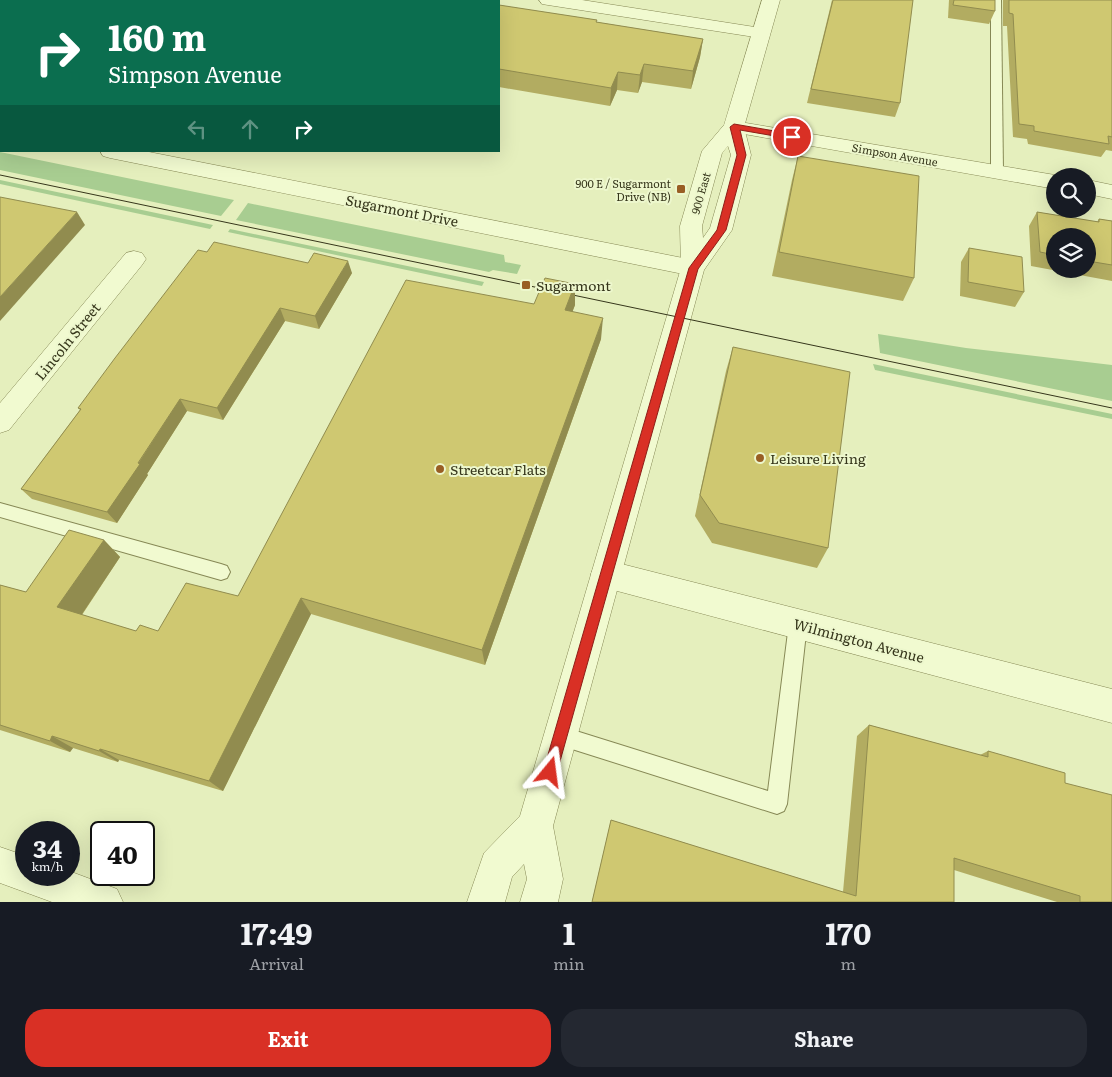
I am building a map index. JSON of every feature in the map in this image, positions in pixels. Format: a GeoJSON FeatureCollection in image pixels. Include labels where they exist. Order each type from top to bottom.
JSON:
{"type":"FeatureCollection","features":[{"type":"Feature","properties":{"kind":"street"},"geometry":{"type":"LineString","coordinates":[[548,0],[761,33]]}},
{"type":"Feature","properties":{"kind":"street","name":"900 East"},"geometry":{"type":"LineString","coordinates":[[539,902],[545,879],[535,826],[693,268],[691,226],[712,151],[734,127],[770,0]]}},
{"type":"Feature","properties":{"kind":"street","name":"900 East"},"geometry":{"type":"LineString","coordinates":[[693,268],[721,230],[741,155],[734,127]]}},
{"type":"Feature","properties":{"kind":"street","name":"Simpson Avenue"},"geometry":{"type":"LineString","coordinates":[[734,127],[1046,180]]}},
{"type":"Feature","properties":{"kind":"street","name":"Sugarmont Drive"},"geometry":{"type":"LineString","coordinates":[[115,152],[693,268]]}},
{"type":"Feature","properties":{"kind":"street"},"geometry":{"type":"LineString","coordinates":[[1096,189],[1112,192]]}},
{"type":"Feature","properties":{"kind":"street","name":"Lincoln Street"},"geometry":{"type":"LineString","coordinates":[[0,422],[134,259]]}},
{"type":"Feature","properties":{"kind":"street","name":"Wilmington Avenue"},"geometry":{"type":"LineString","coordinates":[[606,574],[1112,706]]}},
{"type":"Feature","properties":{"kind":"street","name":"900 East"},"geometry":{"type":"LineString","coordinates":[[486,902],[497,866],[535,826]]}},
{"type":"Feature","properties":{"kind":"street"},"geometry":{"type":"LineString","coordinates":[[0,865],[15,871]]}},
{"type":"Feature","properties":{"kind":"street"},"geometry":{"type":"LineString","coordinates":[[58,886],[104,902]]}},
{"type":"Feature","properties":{"kind":"lane"},"geometry":{"type":"LineString","coordinates":[[996,0],[997,172]]}},
{"type":"Feature","properties":{"kind":"lane"},"geometry":{"type":"LineString","coordinates":[[0,510],[221,572]]}},
{"type":"Feature","properties":{"kind":"lane"},"geometry":{"type":"LineString","coordinates":[[560,736],[777,804],[798,624]]}},
{"type":"Feature","properties":{"kind":"green space"},"geometry":{"type":"Polygon","coordinates":[[[0,152],[234,200],[221,216],[0,170],[0,152]]]}},
{"type":"Feature","properties":{"kind":"green space"},"geometry":{"type":"Polygon","coordinates":[[[0,180],[213,225],[210,229],[0,184],[0,180]]]}},
{"type":"Feature","properties":{"kind":"green space"},"geometry":{"type":"Polygon","coordinates":[[[248,203],[504,255],[505,262],[521,265],[517,274],[493,270],[489,272],[236,220],[248,203]]]}},
{"type":"Feature","properties":{"kind":"green space"},"geometry":{"type":"Polygon","coordinates":[[[230,229],[484,282],[482,286],[228,232],[230,229]]]}},
{"type":"Feature","properties":{"kind":"green space"},"geometry":{"type":"Polygon","coordinates":[[[878,334],[966,348],[1112,365],[1112,401],[880,353],[878,334]]]}},
{"type":"Feature","properties":{"kind":"green space"},"geometry":{"type":"Polygon","coordinates":[[[873,364],[1112,414],[1112,419],[875,370],[873,364]]]}},
{"type":"Feature","properties":{"kind":"building"},"geometry":{"type":"Polygon","coordinates":[[[833,0],[913,0],[900,103],[811,89],[833,0]]]}},
{"type":"Feature","properties":{"kind":"building"},"geometry":{"type":"Polygon","coordinates":[[[954,0],[995,0],[995,11],[953,5],[954,0]]]}},
{"type":"Feature","properties":{"kind":"building"},"geometry":{"type":"Polygon","coordinates":[[[1009,0],[1112,0],[1112,137],[1108,136],[1109,144],[1034,131],[1034,126],[1019,124],[1013,14],[1009,13],[1009,0]]]}},
{"type":"Feature","properties":{"kind":"building"},"geometry":{"type":"Polygon","coordinates":[[[500,5],[703,39],[693,71],[644,64],[640,75],[618,72],[611,88],[500,69],[500,5]]]}},
{"type":"Feature","properties":{"kind":"building"},"geometry":{"type":"Polygon","coordinates":[[[798,156],[919,176],[914,278],[779,252],[798,156]]]}},
{"type":"Feature","properties":{"kind":"building"},"geometry":{"type":"Polygon","coordinates":[[[0,197],[77,212],[0,297],[0,197]]]}},
{"type":"Feature","properties":{"kind":"building"},"geometry":{"type":"Polygon","coordinates":[[[1037,212],[1046,213],[1046,218],[1074,218],[1099,222],[1099,219],[1112,221],[1112,265],[1096,262],[1096,228],[1046,228],[1046,253],[1040,252],[1037,212]]]}},
{"type":"Feature","properties":{"kind":"building"},"geometry":{"type":"Polygon","coordinates":[[[214,242],[308,263],[314,253],[348,261],[315,316],[280,308],[217,408],[180,399],[138,463],[140,464],[107,512],[21,489],[81,409],[78,408],[115,358],[198,250],[207,252],[214,242]]]}},
{"type":"Feature","properties":{"kind":"building"},"geometry":{"type":"Polygon","coordinates":[[[969,248],[1022,257],[1024,292],[968,282],[969,248]]]}},
{"type":"Feature","properties":{"kind":"building"},"geometry":{"type":"Polygon","coordinates":[[[545,278],[575,284],[565,310],[603,318],[482,650],[301,598],[209,781],[52,736],[50,741],[0,725],[0,585],[26,592],[69,530],[104,540],[57,607],[136,631],[140,625],[158,631],[186,583],[238,596],[406,280],[534,304],[545,278]]]}},
{"type":"Feature","properties":{"kind":"building"},"geometry":{"type":"Polygon","coordinates":[[[733,347],[850,372],[828,548],[719,523],[700,495],[733,347]]]}},
{"type":"Feature","properties":{"kind":"building"},"geometry":{"type":"Polygon","coordinates":[[[869,725],[988,757],[988,751],[1065,773],[1065,783],[1112,795],[1112,902],[1080,902],[1080,896],[954,858],[954,902],[592,902],[611,820],[856,896],[869,725]]]}},
{"type":"Feature","properties":{"kind":"tram line"},"geometry":{"type":"LineString","coordinates":[[0,175],[1112,408]]}},
{"type":"Feature","properties":{"kind":"place","name":"900 E / Sugarmont Drive (NB)"},"geometry":{"type":"Point","coordinates":[681,189]}},
{"type":"Feature","properties":{"kind":"place","name":"Sugarmont"},"geometry":{"type":"Point","coordinates":[526,285]}},
{"type":"Feature","properties":{"kind":"place","name":"Leisure Living"},"geometry":{"type":"Point","coordinates":[760,458]}},
{"type":"Feature","properties":{"kind":"place","name":"Streetcar Flats"},"geometry":{"type":"Point","coordinates":[440,469]}},
{"type":"Feature","properties":{"kind":"route"},"geometry":{"type":"LineString","coordinates":[[550,772],[693,268],[721,230],[741,155],[734,127],[792,137]]}}]}
